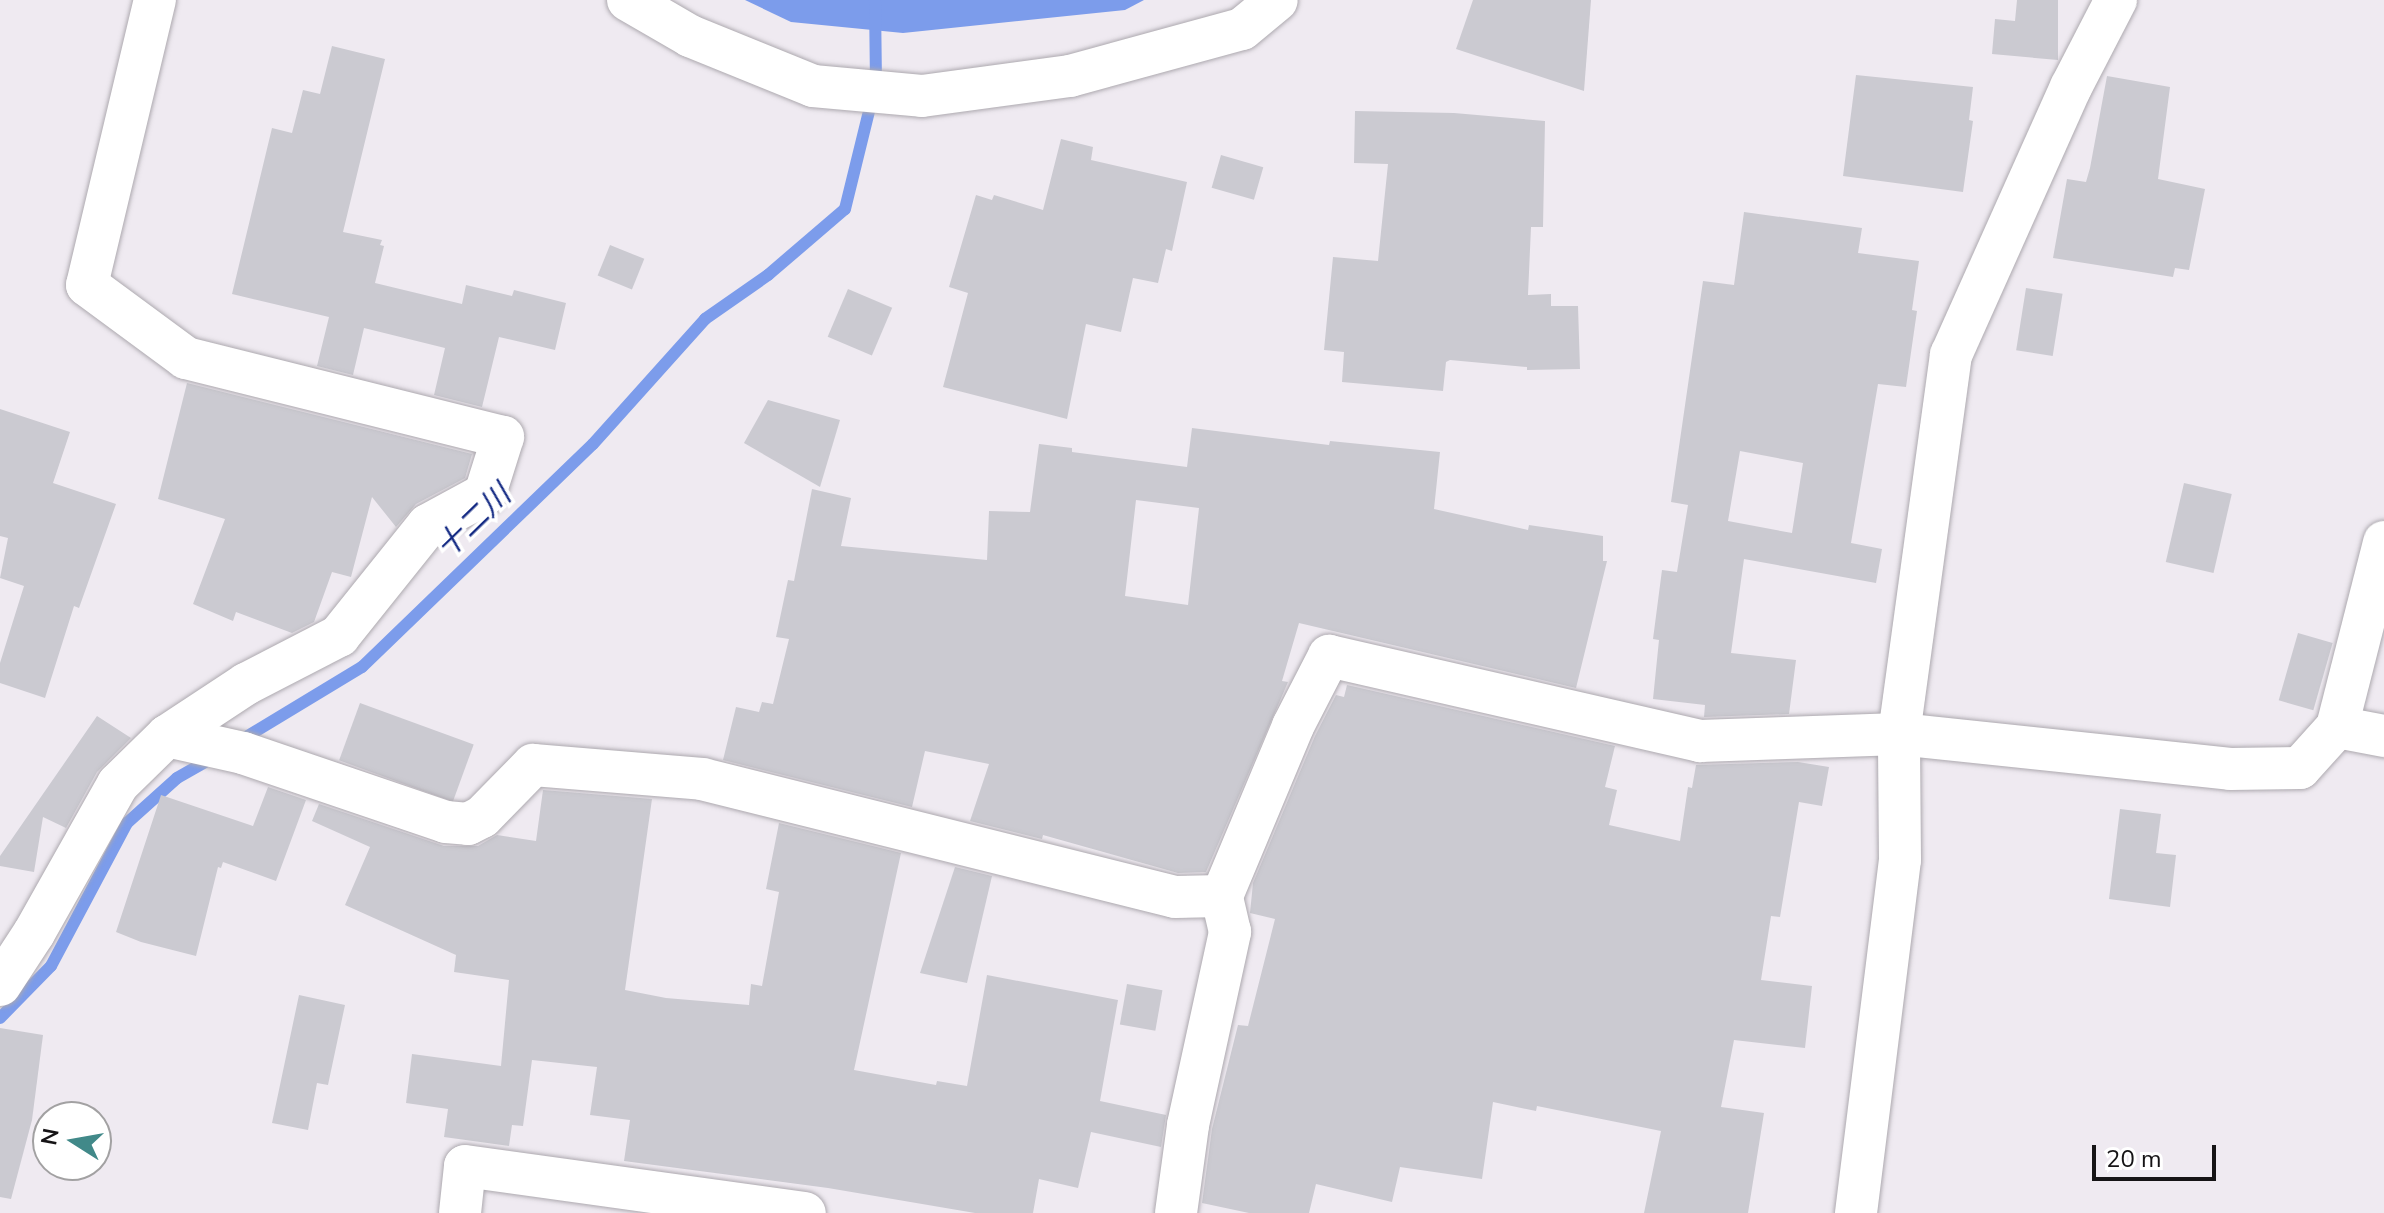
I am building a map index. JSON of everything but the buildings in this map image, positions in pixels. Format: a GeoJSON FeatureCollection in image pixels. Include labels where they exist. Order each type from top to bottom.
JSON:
{"type":"FeatureCollection","features":[{"type":"Feature","properties":{"kind":"street"},"geometry":{"type":"LineString","coordinates":[[0,985],[34,933],[118,784],[167,736],[246,684],[339,636],[428,525],[485,494],[503,437],[186,358],[87,285],[155,0]]}},
{"type":"Feature","properties":{"kind":"street"},"geometry":{"type":"LineString","coordinates":[[628,0],[690,36],[813,86],[922,96],[1070,76],[1242,29],[1277,0]]}},
{"type":"Feature","properties":{"kind":"street"},"geometry":{"type":"LineString","coordinates":[[1856,1213],[1900,860],[1899,734],[1951,355],[2071,87],[2116,0]]}},
{"type":"Feature","properties":{"kind":"street"},"geometry":{"type":"LineString","coordinates":[[1178,1212],[1188,1125],[1230,932],[1222,896],[1293,726],[1329,656],[1700,741],[1899,734],[2230,769],[2300,768],[2337,727],[2384,542]]}},
{"type":"Feature","properties":{"kind":"street"},"geometry":{"type":"LineString","coordinates":[[2337,727],[2384,736]]}},
{"type":"Feature","properties":{"kind":"street"},"geometry":{"type":"LineString","coordinates":[[167,736],[243,753],[446,822],[468,824],[482,817],[533,765],[702,779],[1175,897],[1222,896]]}},
{"type":"Feature","properties":{"kind":"street"},"geometry":{"type":"LineString","coordinates":[[460,1213],[465,1166],[805,1213]]}},
{"type":"Feature","properties":{"kind":"water"},"geometry":{"type":"Polygon","coordinates":[[[745,0],[1144,0],[1125,10],[903,33],[791,22],[745,0]]]}},
{"type":"Feature","properties":{"kind":"waterway","name":"十二川"},"geometry":{"type":"LineString","coordinates":[[238,742],[362,667],[593,444],[705,319],[768,275],[845,209],[876,83],[875,0]]}},
{"type":"Feature","properties":{"kind":"waterway","name":"十二川"},"geometry":{"type":"LineString","coordinates":[[0,1018],[51,966],[127,823],[177,778],[212,758]]}}]}
